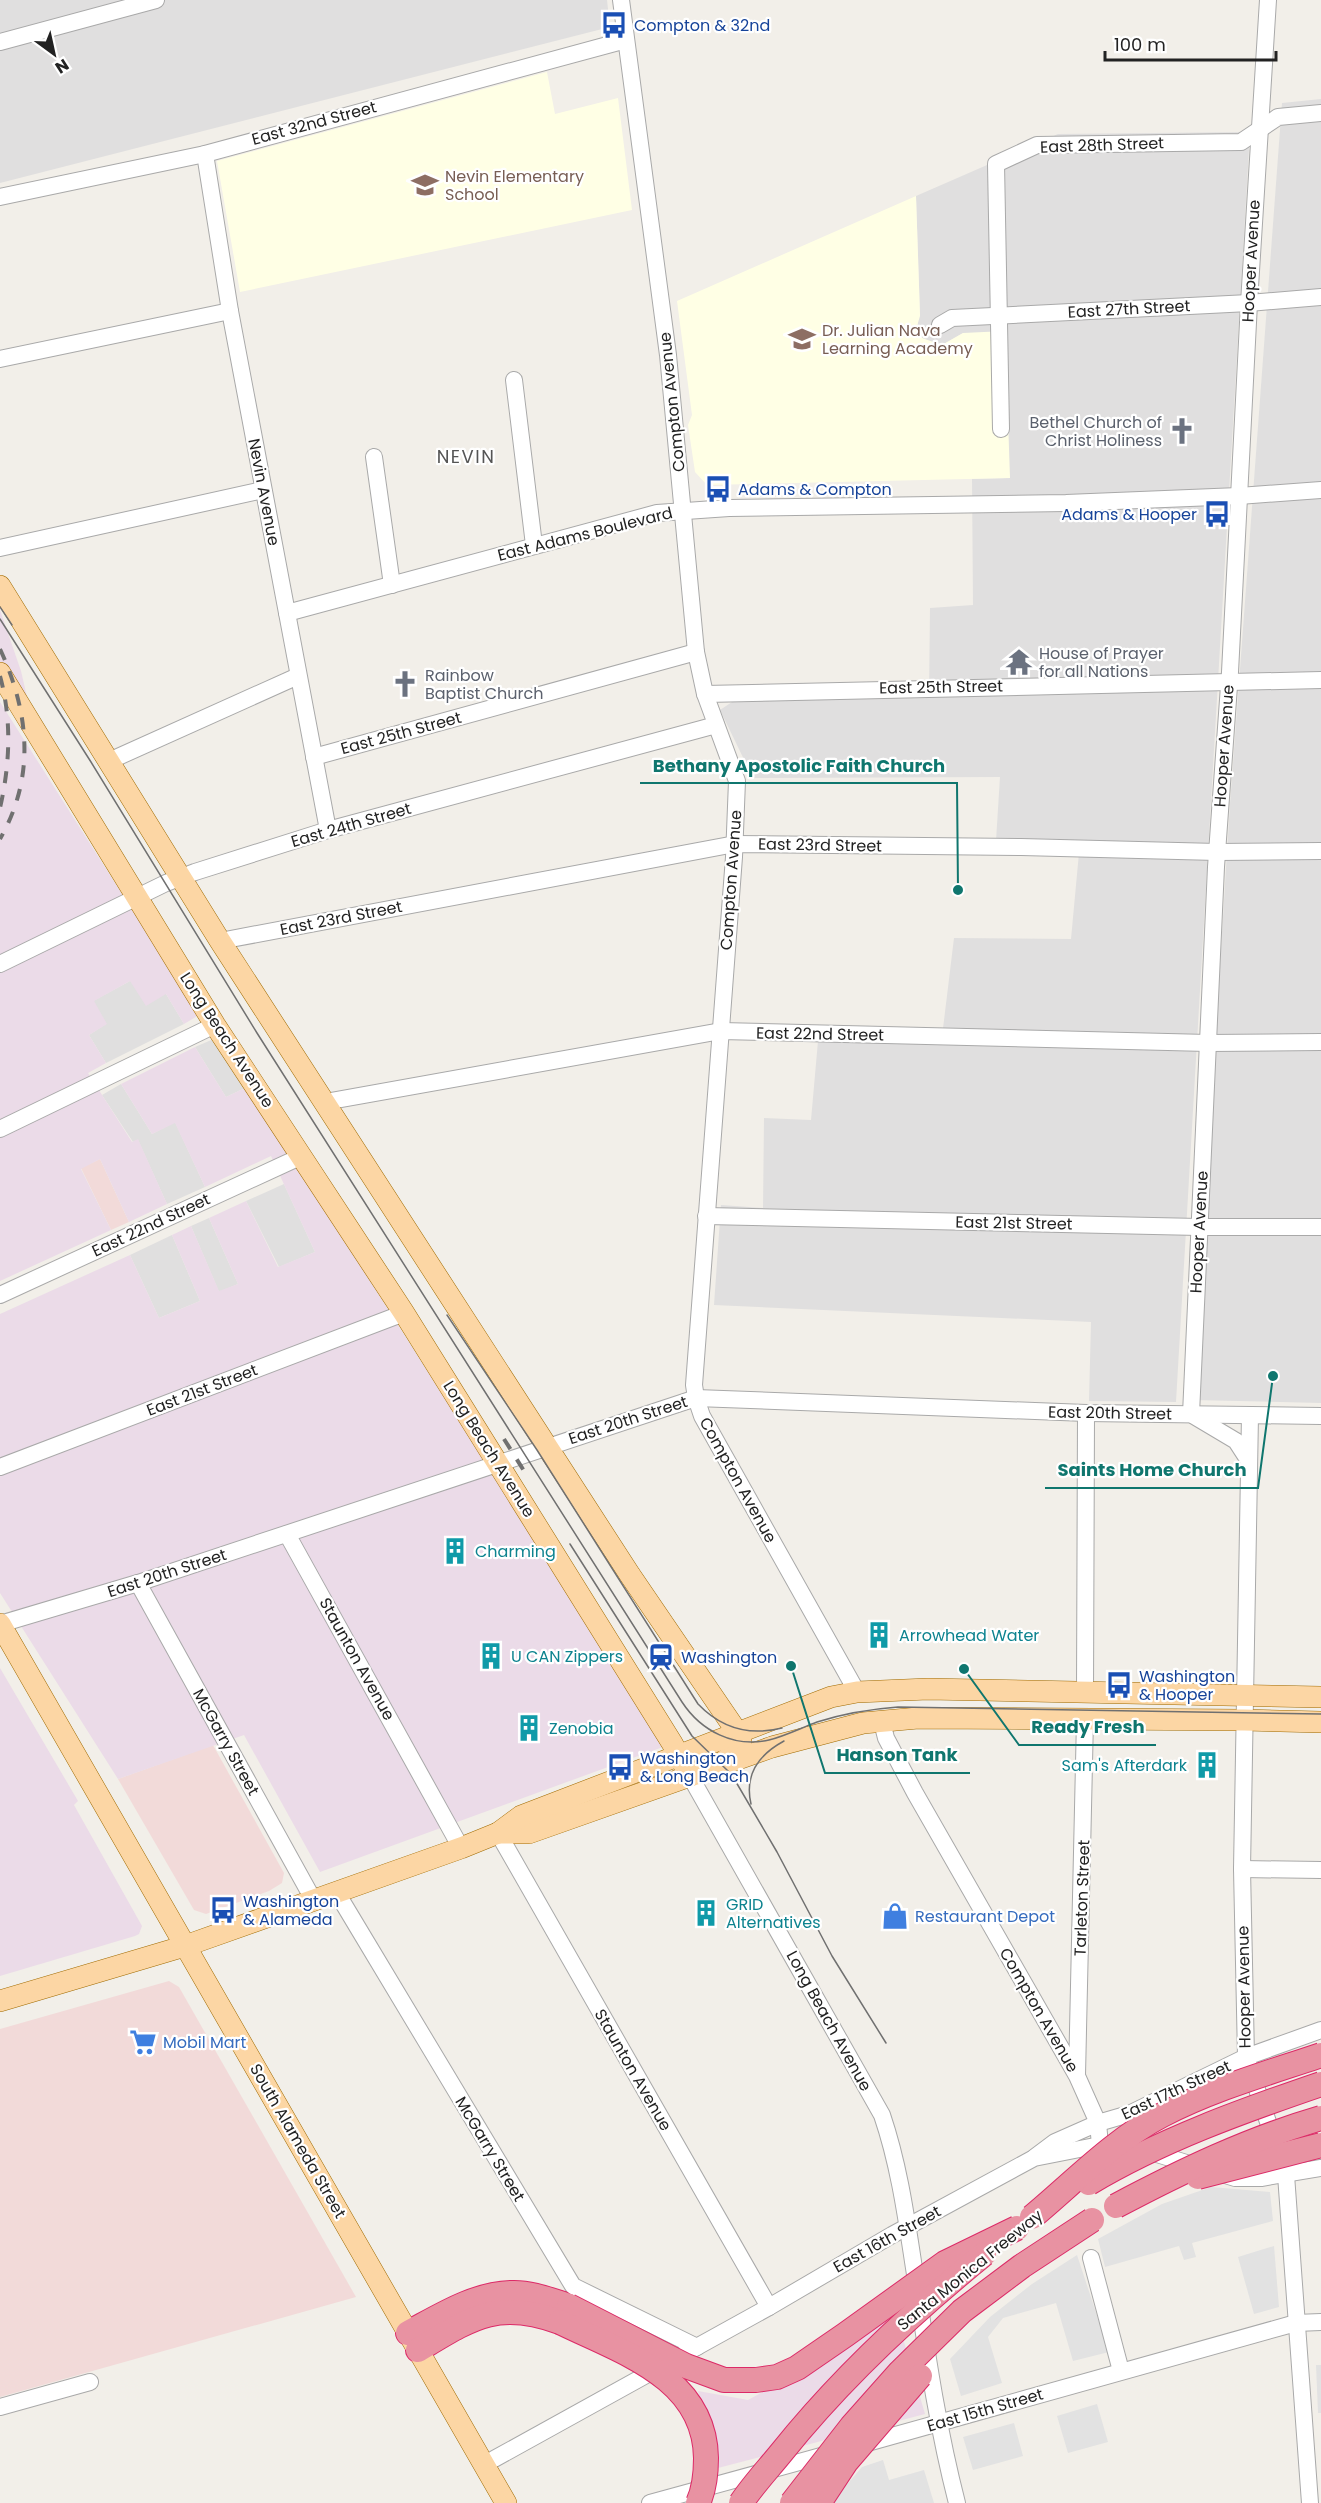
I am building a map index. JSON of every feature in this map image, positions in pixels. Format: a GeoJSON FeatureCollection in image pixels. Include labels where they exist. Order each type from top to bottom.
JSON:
{"type":"FeatureCollection","features":[{"type":"Feature","properties":{"kind":"highway"},"geometry":{"type":"LineString","coordinates":[[413,2342],[492,2312],[516,2310],[537,2314],[565,2314],[724,2380],[756,2380],[777,2377],[797,2368],[945,2263],[1024,2222],[1126,2138],[1161,2115],[1228,2086],[1321,2055]]}},
{"type":"Feature","properties":{"kind":"highway","name":"Santa Monica Freeway"},"geometry":{"type":"LineString","coordinates":[[741,2503],[804,2424],[869,2354],[936,2293],[1024,2222],[1105,2173],[1195,2130],[1321,2084]]}},
{"type":"Feature","properties":{"kind":"highway","name":"Santa Monica Freeway"},"geometry":{"type":"LineString","coordinates":[[792,2503],[852,2426],[900,2372],[962,2311],[1022,2266],[1116,2205],[1177,2174],[1219,2155],[1321,2118]]}},
{"type":"Feature","properties":{"kind":"highway"},"geometry":{"type":"LineString","coordinates":[[1116,2205],[1202,2176],[1321,2145]]}},
{"type":"Feature","properties":{"kind":"highway"},"geometry":{"type":"LineString","coordinates":[[819,2503],[846,2462],[905,2392],[966,2326],[1092,2220]]}},
{"type":"Feature","properties":{"kind":"highway"},"geometry":{"type":"LineString","coordinates":[[565,2314],[660,2372],[683,2394],[699,2422],[706,2443],[706,2471],[698,2503]]}},
{"type":"Feature","properties":{"kind":"main road"},"geometry":{"type":"LineString","coordinates":[[0,586],[220,941],[630,1575],[733,1725],[741,1741],[737,1750],[716,1768]]}},
{"type":"Feature","properties":{"kind":"main road","name":"Long Beach Avenue"},"geometry":{"type":"LineString","coordinates":[[0,673],[215,1025],[404,1313],[679,1754],[690,1776]]}},
{"type":"Feature","properties":{"kind":"main road","name":"South Alameda Street"},"geometry":{"type":"LineString","coordinates":[[0,1624],[506,2503]]}},
{"type":"Feature","properties":{"kind":"main road"},"geometry":{"type":"LineString","coordinates":[[0,2001],[185,1946],[461,1848],[498,1833],[521,1816],[679,1754],[733,1725],[831,1697],[857,1692],[928,1689],[1321,1697]]}},
{"type":"Feature","properties":{"kind":"main road"},"geometry":{"type":"LineString","coordinates":[[498,1833],[529,1833],[772,1747],[844,1727],[918,1718],[1321,1722]]}},
{"type":"Feature","properties":{"kind":"street"},"geometry":{"type":"LineString","coordinates":[[0,42],[156,0]]}},
{"type":"Feature","properties":{"kind":"street","name":"Compton Avenue"},"geometry":{"type":"LineString","coordinates":[[621,0],[668,355],[696,652],[705,694],[737,781],[735,843],[694,1385],[702,1416],[857,1692]]}},
{"type":"Feature","properties":{"kind":"street","name":"Hooper Avenue"},"geometry":{"type":"LineString","coordinates":[[1191,1414],[1217,852],[1229,681],[1248,303],[1268,0]]}},
{"type":"Feature","properties":{"kind":"street","name":"East 32nd Street"},"geometry":{"type":"LineString","coordinates":[[0,197],[205,154],[626,40]]}},
{"type":"Feature","properties":{"kind":"street","name":"East 28th Street"},"geometry":{"type":"LineString","coordinates":[[1000,316],[996,164],[1037,145],[1240,142],[1278,117],[1321,113]]}},
{"type":"Feature","properties":{"kind":"street","name":"Nevin Avenue"},"geometry":{"type":"LineString","coordinates":[[205,154],[230,311],[328,830]]}},
{"type":"Feature","properties":{"kind":"street","name":"East 27th Street"},"geometry":{"type":"LineString","coordinates":[[939,325],[952,318],[1248,303],[1321,297]]}},
{"type":"Feature","properties":{"kind":"street"},"geometry":{"type":"LineString","coordinates":[[0,359],[230,311]]}},
{"type":"Feature","properties":{"kind":"street"},"geometry":{"type":"LineString","coordinates":[[1000,316],[1001,429]]}},
{"type":"Feature","properties":{"kind":"street"},"geometry":{"type":"LineString","coordinates":[[514,380],[534,545]]}},
{"type":"Feature","properties":{"kind":"street"},"geometry":{"type":"LineString","coordinates":[[374,457],[392,585]]}},
{"type":"Feature","properties":{"kind":"street"},"geometry":{"type":"LineString","coordinates":[[0,548],[263,490]]}},
{"type":"Feature","properties":{"kind":"street","name":"East Adams Boulevard"},"geometry":{"type":"LineString","coordinates":[[287,613],[657,513],[729,508],[1055,504],[1321,490]]}},
{"type":"Feature","properties":{"kind":"street","name":"East 25th Street"},"geometry":{"type":"LineString","coordinates":[[314,757],[696,652]]}},
{"type":"Feature","properties":{"kind":"street"},"geometry":{"type":"LineString","coordinates":[[109,761],[298,676]]}},
{"type":"Feature","properties":{"kind":"street","name":"East 25th Street"},"geometry":{"type":"LineString","coordinates":[[705,694],[1321,680]]}},
{"type":"Feature","properties":{"kind":"street","name":"East 24th Street"},"geometry":{"type":"LineString","coordinates":[[0,964],[179,877],[328,830],[716,725]]}},
{"type":"Feature","properties":{"kind":"street","name":"East 23rd Street"},"geometry":{"type":"LineString","coordinates":[[220,941],[735,843],[1217,852],[1321,851]]}},
{"type":"Feature","properties":{"kind":"street"},"geometry":{"type":"LineString","coordinates":[[0,1129],[215,1025]]}},
{"type":"Feature","properties":{"kind":"street","name":"East 22nd Street"},"geometry":{"type":"LineString","coordinates":[[325,1102],[721,1031],[1208,1043],[1321,1042]]}},
{"type":"Feature","properties":{"kind":"street","name":"East 22nd Street"},"geometry":{"type":"LineString","coordinates":[[0,1295],[302,1156]]}},
{"type":"Feature","properties":{"kind":"street","name":"East 21st Street"},"geometry":{"type":"LineString","coordinates":[[706,1216],[1199,1227],[1321,1227]]}},
{"type":"Feature","properties":{"kind":"street","name":"East 21st Street"},"geometry":{"type":"LineString","coordinates":[[0,1467],[404,1313]]}},
{"type":"Feature","properties":{"kind":"street","name":"East 20th Street"},"geometry":{"type":"LineString","coordinates":[[0,1624],[138,1583],[696,1398],[1086,1413],[1321,1416]]}},
{"type":"Feature","properties":{"kind":"street"},"geometry":{"type":"LineString","coordinates":[[1085,1692],[1086,1413]]}},
{"type":"Feature","properties":{"kind":"street"},"geometry":{"type":"LineString","coordinates":[[1191,1414],[1236,1441],[1250,1463]]}},
{"type":"Feature","properties":{"kind":"street","name":"Hooper Avenue"},"geometry":{"type":"LineString","coordinates":[[1250,1415],[1242,1869],[1246,2057],[1286,2175],[1310,2503]]}},
{"type":"Feature","properties":{"kind":"street","name":"Staunton Avenue"},"geometry":{"type":"LineString","coordinates":[[287,1534],[461,1848]]}},
{"type":"Feature","properties":{"kind":"street","name":"McGarry Street"},"geometry":{"type":"LineString","coordinates":[[138,1583],[314,1901]]}},
{"type":"Feature","properties":{"kind":"street","name":"Tarleton Street"},"geometry":{"type":"LineString","coordinates":[[1077,2076],[1085,1719]]}},
{"type":"Feature","properties":{"kind":"street","name":"Compton Avenue"},"geometry":{"type":"LineString","coordinates":[[882,1722],[886,1738],[915,1793],[1077,2076],[1098,2123],[1100,2145]]}},
{"type":"Feature","properties":{"kind":"street","name":"Long Beach Avenue"},"geometry":{"type":"LineString","coordinates":[[690,1776],[882,2115],[894,2151],[909,2226],[938,2423],[957,2503]]}},
{"type":"Feature","properties":{"kind":"street","name":"Staunton Avenue"},"geometry":{"type":"LineString","coordinates":[[498,1833],[769,2307]]}},
{"type":"Feature","properties":{"kind":"street"},"geometry":{"type":"LineString","coordinates":[[1242,1869],[1321,1870]]}},
{"type":"Feature","properties":{"kind":"street","name":"McGarry Street"},"geometry":{"type":"LineString","coordinates":[[337,1893],[573,2286],[697,2347]]}},
{"type":"Feature","properties":{"kind":"street","name":"East 17th Street"},"geometry":{"type":"LineString","coordinates":[[1034,2158],[1055,2142],[1098,2123],[1129,2114],[1246,2057],[1321,2030]]}},
{"type":"Feature","properties":{"kind":"street","name":"East 16th Street"},"geometry":{"type":"LineString","coordinates":[[485,2464],[1034,2158],[1100,2145],[1132,2147],[1235,2178],[1286,2175],[1321,2168]]}},
{"type":"Feature","properties":{"kind":"street"},"geometry":{"type":"LineString","coordinates":[[1091,2258],[1121,2372]]}},
{"type":"Feature","properties":{"kind":"street","name":"East 15th Street"},"geometry":{"type":"LineString","coordinates":[[650,2503],[1296,2323],[1321,2322]]}},
{"type":"Feature","properties":{"kind":"street"},"geometry":{"type":"LineString","coordinates":[[0,2407],[90,2382]]}},
{"type":"Feature","properties":{"kind":"shaded area"},"geometry":{"type":"Polygon","coordinates":[[[0,0],[607,0],[610,27],[0,183],[0,0]]]}},
{"type":"Feature","properties":{"kind":"shaded area","name":"Nevin Elementary School"},"geometry":{"type":"Polygon","coordinates":[[[547,72],[555,114],[618,98],[632,210],[240,292],[217,161],[547,72]]]}},
{"type":"Feature","properties":{"kind":"shaded area"},"geometry":{"type":"Polygon","coordinates":[[[1321,99],[1321,1403],[1193,1400],[1230,804],[1282,103],[1321,99]]]}},
{"type":"Feature","properties":{"kind":"shaded area"},"geometry":{"type":"Polygon","coordinates":[[[1250,132],[1176,1402],[1089,1401],[1091,1322],[714,1305],[721,1205],[763,1208],[764,1118],[811,1120],[818,1041],[941,1045],[954,938],[1071,939],[1080,842],[996,841],[1000,777],[753,778],[720,710],[735,700],[929,698],[930,608],[973,605],[972,479],[1010,478],[963,333],[942,345],[925,341],[918,333],[920,315],[916,196],[1058,134],[1250,132]]]}},
{"type":"Feature","properties":{"kind":"shaded area","name":"Dr. Julian Nava Learning Academy"},"geometry":{"type":"Polygon","coordinates":[[[916,196],[920,316],[917,326],[922,338],[942,345],[963,333],[1005,331],[1010,478],[707,485],[695,472],[688,425],[692,415],[677,301],[916,196]]]}},
{"type":"Feature","properties":{"kind":"shaded area"},"geometry":{"type":"Polygon","coordinates":[[[0,610],[21,671],[31,714],[0,664],[0,610]]]}},
{"type":"Feature","properties":{"kind":"shaded area"},"geometry":{"type":"Polygon","coordinates":[[[0,702],[199,1015],[184,1024],[166,994],[146,1006],[130,981],[94,1001],[107,1024],[89,1035],[106,1063],[88,1073],[132,1142],[138,1139],[167,1204],[129,1222],[100,1159],[81,1169],[111,1230],[0,1281],[0,702]]]}},
{"type":"Feature","properties":{"kind":"shaded area"},"geometry":{"type":"Polygon","coordinates":[[[130,981],[166,994],[184,1024],[106,1063],[89,1035],[106,1024],[93,1001],[130,981]]]}},
{"type":"Feature","properties":{"kind":"shaded area"},"geometry":{"type":"Polygon","coordinates":[[[216,1038],[247,1087],[226,1097],[195,1047],[216,1038]]]}},
{"type":"Feature","properties":{"kind":"shaded area"},"geometry":{"type":"Polygon","coordinates":[[[195,1047],[226,1097],[247,1087],[664,1744],[663,1747],[320,1872],[244,1735],[118,1779],[0,1593],[0,1314],[130,1255],[159,1318],[200,1301],[172,1235],[191,1226],[219,1291],[238,1284],[209,1218],[246,1201],[278,1267],[315,1252],[271,1156],[205,1187],[175,1123],[152,1134],[121,1084],[195,1047]]]}},
{"type":"Feature","properties":{"kind":"shaded area"},"geometry":{"type":"Polygon","coordinates":[[[121,1084],[152,1134],[175,1122],[205,1187],[167,1204],[138,1140],[133,1142],[102,1095],[121,1084]]]}},
{"type":"Feature","properties":{"kind":"shaded area"},"geometry":{"type":"Polygon","coordinates":[[[100,1159],[129,1222],[111,1230],[81,1168],[100,1159]]]}},
{"type":"Feature","properties":{"kind":"shaded area"},"geometry":{"type":"Polygon","coordinates":[[[284,1184],[315,1252],[279,1267],[246,1201],[284,1184]]]}},
{"type":"Feature","properties":{"kind":"shaded area"},"geometry":{"type":"Polygon","coordinates":[[[209,1218],[238,1284],[219,1292],[191,1226],[209,1218]]]}},
{"type":"Feature","properties":{"kind":"shaded area"},"geometry":{"type":"Polygon","coordinates":[[[172,1235],[200,1301],[159,1318],[130,1255],[172,1235]]]}},
{"type":"Feature","properties":{"kind":"shaded area"},"geometry":{"type":"Polygon","coordinates":[[[0,1668],[78,1801],[74,1805],[142,1926],[139,1934],[135,1936],[0,1976],[0,1668]]]}},
{"type":"Feature","properties":{"kind":"shaded area"},"geometry":{"type":"Polygon","coordinates":[[[213,1745],[284,1873],[282,1883],[269,1891],[206,1914],[194,1910],[118,1779],[213,1745]]]}},
{"type":"Feature","properties":{"kind":"shaded area"},"geometry":{"type":"Polygon","coordinates":[[[169,1981],[179,1987],[356,2297],[0,2397],[0,2029],[169,1981]]]}},
{"type":"Feature","properties":{"kind":"shaded area"},"geometry":{"type":"Polygon","coordinates":[[[1211,2187],[1270,2192],[1273,2221],[1192,2243],[1196,2257],[1184,2260],[1179,2246],[1105,2267],[1098,2239],[1162,2204],[1211,2187]]]}},
{"type":"Feature","properties":{"kind":"shaded area"},"geometry":{"type":"Polygon","coordinates":[[[1274,2246],[1279,2307],[1254,2314],[1238,2257],[1274,2246]]]}},
{"type":"Feature","properties":{"kind":"shaded area"},"geometry":{"type":"Polygon","coordinates":[[[1077,2255],[1109,2352],[1073,2361],[1056,2303],[1003,2318],[988,2337],[1002,2383],[961,2396],[950,2359],[990,2317],[1032,2284],[1077,2255]]]}},
{"type":"Feature","properties":{"kind":"shaded area"},"geometry":{"type":"Polygon","coordinates":[[[895,2311],[925,2414],[718,2468],[698,2391],[748,2400],[807,2368],[895,2311]]]}},
{"type":"Feature","properties":{"kind":"shaded area"},"geometry":{"type":"Polygon","coordinates":[[[1316,2365],[1321,2365],[1321,2413],[1318,2413],[1316,2365]]]}},
{"type":"Feature","properties":{"kind":"shaded area"},"geometry":{"type":"Polygon","coordinates":[[[1097,2404],[1108,2442],[1068,2453],[1057,2416],[1097,2404]]]}},
{"type":"Feature","properties":{"kind":"shaded area"},"geometry":{"type":"Polygon","coordinates":[[[1014,2423],[1023,2456],[973,2470],[963,2437],[1014,2423]]]}},
{"type":"Feature","properties":{"kind":"shaded area"},"geometry":{"type":"Polygon","coordinates":[[[883,2460],[889,2480],[924,2470],[934,2503],[831,2503],[862,2467],[883,2460]]]}},
{"type":"Feature","properties":{"kind":"tram line"},"geometry":{"type":"LineString","coordinates":[[0,607],[12,625]]}},
{"type":"Feature","properties":{"kind":"tram line"},"geometry":{"type":"LineString","coordinates":[[0,619],[91,762],[257,1033],[682,1702],[699,1721],[720,1735],[743,1742],[756,1742],[769,1740],[836,1717],[898,1707],[1321,1714]]}},
{"type":"Feature","properties":{"kind":"tram line"},"geometry":{"type":"LineString","coordinates":[[447,1315],[537,1450],[698,1704],[716,1719],[737,1728],[759,1731],[782,1728]]}},
{"type":"Feature","properties":{"kind":"tram line"},"geometry":{"type":"LineString","coordinates":[[570,1544],[692,1736],[728,1771],[736,1782],[777,1852],[832,1956],[886,2043]]}},
{"type":"Feature","properties":{"kind":"tram line"},"geometry":{"type":"LineString","coordinates":[[751,1804],[750,1783],[756,1766],[768,1752],[784,1741]]}},
{"type":"Feature","properties":{"kind":"railway"},"geometry":{"type":"LineString","coordinates":[[0,649],[17,696],[24,744],[19,792],[12,815],[0,839]]}},
{"type":"Feature","properties":{"kind":"railway"},"geometry":{"type":"LineString","coordinates":[[0,676],[8,726],[8,758],[0,808]]}},
{"type":"Feature","properties":{"kind":"railway"},"geometry":{"type":"LineString","coordinates":[[504,1439],[526,1474]]}},
{"type":"Feature","properties":{"kind":"place","name":"Compton & 32nd"},"geometry":{"type":"Point","coordinates":[614,25]}},
{"type":"Feature","properties":{"kind":"place","name":"Nevin Elementary School"},"geometry":{"type":"Point","coordinates":[425,185]}},
{"type":"Feature","properties":{"kind":"place","name":"Dr. Julian Nava Learning Academy"},"geometry":{"type":"Point","coordinates":[802,339]}},
{"type":"Feature","properties":{"kind":"place","name":"Bethel Church of Christ Holiness"},"geometry":{"type":"Point","coordinates":[1182,431]}},
{"type":"Feature","properties":{"kind":"place","name":"Adams & Compton"},"geometry":{"type":"Point","coordinates":[718,489]}},
{"type":"Feature","properties":{"kind":"place","name":"Adams & Hooper"},"geometry":{"type":"Point","coordinates":[1217,514]}},
{"type":"Feature","properties":{"kind":"place","name":"House of Prayer for all Nations"},"geometry":{"type":"Point","coordinates":[1019,662]}},
{"type":"Feature","properties":{"kind":"place","name":"Rainbow Baptist Church"},"geometry":{"type":"Point","coordinates":[405,684]}},
{"type":"Feature","properties":{"kind":"place","name":"Bethany Apostolic Faith Church"},"geometry":{"type":"Point","coordinates":[958,890]}},
{"type":"Feature","properties":{"kind":"place","name":"Saints Home Church"},"geometry":{"type":"Point","coordinates":[1273,1376]}},
{"type":"Feature","properties":{"kind":"place","name":"Charming"},"geometry":{"type":"Point","coordinates":[455,1551]}},
{"type":"Feature","properties":{"kind":"place","name":"Arrowhead Water"},"geometry":{"type":"Point","coordinates":[879,1635]}},
{"type":"Feature","properties":{"kind":"place","name":"U CAN Zippers"},"geometry":{"type":"Point","coordinates":[491,1656]}},
{"type":"Feature","properties":{"kind":"place","name":"Washington"},"geometry":{"type":"Point","coordinates":[661,1657]}},
{"type":"Feature","properties":{"kind":"place","name":"Hanson Tank"},"geometry":{"type":"Point","coordinates":[791,1666]}},
{"type":"Feature","properties":{"kind":"place","name":"Ready Fresh"},"geometry":{"type":"Point","coordinates":[964,1669]}},
{"type":"Feature","properties":{"kind":"place","name":"Washington & Hooper"},"geometry":{"type":"Point","coordinates":[1119,1685]}},
{"type":"Feature","properties":{"kind":"place","name":"Zenobia"},"geometry":{"type":"Point","coordinates":[529,1728]}},
{"type":"Feature","properties":{"kind":"place","name":"Sam's Afterdark"},"geometry":{"type":"Point","coordinates":[1207,1765]}},
{"type":"Feature","properties":{"kind":"place","name":"Washington & Long Beach"},"geometry":{"type":"Point","coordinates":[620,1767]}},
{"type":"Feature","properties":{"kind":"place","name":"Washington & Alameda"},"geometry":{"type":"Point","coordinates":[223,1910]}},
{"type":"Feature","properties":{"kind":"place","name":"GRID Alternatives"},"geometry":{"type":"Point","coordinates":[706,1913]}},
{"type":"Feature","properties":{"kind":"place","name":"Restaurant Depot"},"geometry":{"type":"Point","coordinates":[895,1916]}},
{"type":"Feature","properties":{"kind":"place","name":"Mobil Mart"},"geometry":{"type":"Point","coordinates":[143,2042]}},
{"type":"Feature","properties":{"kind":"district","name":"NEVIN"},"geometry":{"type":"Point","coordinates":[466,456]}}]}
